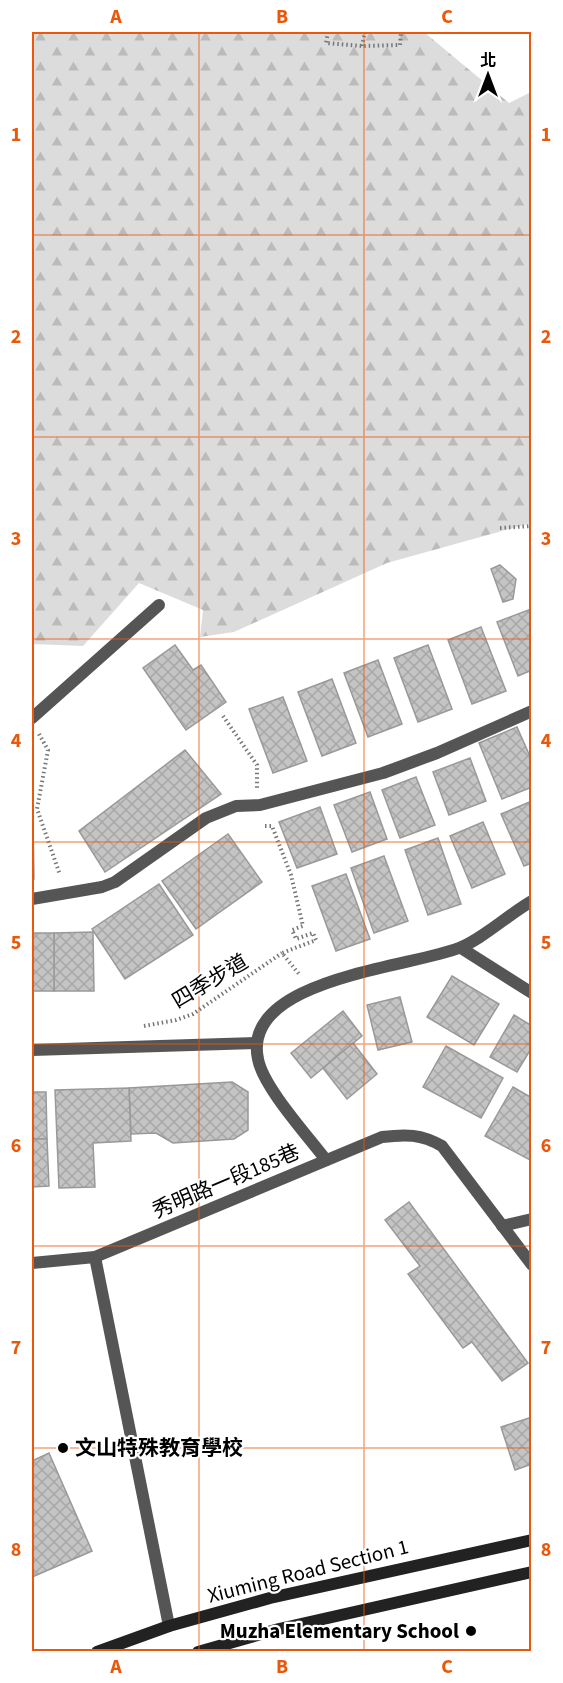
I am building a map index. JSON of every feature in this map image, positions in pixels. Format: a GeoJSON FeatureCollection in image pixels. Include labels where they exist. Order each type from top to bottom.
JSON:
{"type":"FeatureCollection","features":[{"type":"Feature","properties":{"kind":"main road","name":"Xiuming Road Section 1"},"geometry":{"type":"LineString","coordinates":[[97,1652],[169,1626],[281,1596],[531,1540]]}},
{"type":"Feature","properties":{"kind":"main road"},"geometry":{"type":"LineString","coordinates":[[198,1652],[279,1629],[531,1572]]}},
{"type":"Feature","properties":{"kind":"lane"},"geometry":{"type":"LineString","coordinates":[[32,718],[159,605]]}},
{"type":"Feature","properties":{"kind":"lane"},"geometry":{"type":"LineString","coordinates":[[32,898],[115,882],[206,818],[236,806],[258,805],[383,773],[531,711]]}},
{"type":"Feature","properties":{"kind":"lane"},"geometry":{"type":"LineString","coordinates":[[32,1050],[256,1043],[260,1028],[269,1014],[283,1001],[311,988],[461,948],[531,901]]}},
{"type":"Feature","properties":{"kind":"lane"},"geometry":{"type":"LineString","coordinates":[[461,948],[531,993]]}},
{"type":"Feature","properties":{"kind":"lane","name":"秀明路一段185巷"},"geometry":{"type":"LineString","coordinates":[[32,1263],[95,1257],[326,1160],[264,1077],[258,1060],[256,1043]]}},
{"type":"Feature","properties":{"kind":"lane"},"geometry":{"type":"LineString","coordinates":[[326,1160],[382,1137],[407,1134],[426,1137],[442,1146],[531,1265]]}},
{"type":"Feature","properties":{"kind":"lane"},"geometry":{"type":"LineString","coordinates":[[502,1226],[531,1219]]}},
{"type":"Feature","properties":{"kind":"lane"},"geometry":{"type":"LineString","coordinates":[[95,1257],[169,1626]]}},
{"type":"Feature","properties":{"kind":"path"},"geometry":{"type":"LineString","coordinates":[[328,32],[326,42],[362,46],[400,45],[401,32]]}},
{"type":"Feature","properties":{"kind":"path"},"geometry":{"type":"LineString","coordinates":[[362,46],[365,32]]}},
{"type":"Feature","properties":{"kind":"path"},"geometry":{"type":"LineString","coordinates":[[500,528],[531,526]]}},
{"type":"Feature","properties":{"kind":"path","name":"四季步道"},"geometry":{"type":"LineString","coordinates":[[122,1047],[146,1025],[176,1020],[193,1014],[282,953],[316,940],[313,933],[296,939],[292,930],[303,926],[291,876],[272,825],[256,825],[258,805],[256,765],[223,716]]}},
{"type":"Feature","properties":{"kind":"path"},"geometry":{"type":"LineString","coordinates":[[37,731],[48,750],[37,809],[66,893]]}},
{"type":"Feature","properties":{"kind":"path"},"geometry":{"type":"LineString","coordinates":[[282,953],[311,988]]}},
{"type":"Feature","properties":{"kind":"green space"},"geometry":{"type":"Polygon","coordinates":[[[32,32],[424,32],[509,103],[531,92],[531,523],[387,563],[234,632],[200,637],[203,610],[139,583],[83,646],[32,644],[32,32]]]}},
{"type":"Feature","properties":{"kind":"building"},"geometry":{"type":"Polygon","coordinates":[[[500,565],[516,579],[513,599],[503,602],[491,569],[500,565]]]}},
{"type":"Feature","properties":{"kind":"building"},"geometry":{"type":"Polygon","coordinates":[[[531,609],[532,670],[518,676],[497,622],[531,609]]]}},
{"type":"Feature","properties":{"kind":"building"},"geometry":{"type":"Polygon","coordinates":[[[481,627],[506,691],[472,704],[448,640],[481,627]]]}},
{"type":"Feature","properties":{"kind":"building"},"geometry":{"type":"Polygon","coordinates":[[[175,645],[193,670],[201,665],[226,702],[186,730],[143,668],[175,645]]]}},
{"type":"Feature","properties":{"kind":"building"},"geometry":{"type":"Polygon","coordinates":[[[428,645],[452,709],[418,722],[394,658],[428,645]]]}},
{"type":"Feature","properties":{"kind":"building"},"geometry":{"type":"Polygon","coordinates":[[[378,660],[402,724],[368,737],[344,673],[378,660]]]}},
{"type":"Feature","properties":{"kind":"building"},"geometry":{"type":"Polygon","coordinates":[[[332,679],[356,743],[322,756],[298,692],[332,679]]]}},
{"type":"Feature","properties":{"kind":"building"},"geometry":{"type":"Polygon","coordinates":[[[283,697],[307,761],[273,773],[249,709],[283,697]]]}},
{"type":"Feature","properties":{"kind":"building"},"geometry":{"type":"Polygon","coordinates":[[[517,727],[532,761],[532,787],[502,799],[479,743],[517,727]]]}},
{"type":"Feature","properties":{"kind":"building"},"geometry":{"type":"Polygon","coordinates":[[[185,750],[221,794],[105,872],[79,831],[185,750]]]}},
{"type":"Feature","properties":{"kind":"building"},"geometry":{"type":"Polygon","coordinates":[[[470,758],[486,801],[449,815],[433,772],[470,758]]]}},
{"type":"Feature","properties":{"kind":"building"},"geometry":{"type":"Polygon","coordinates":[[[416,777],[435,825],[400,838],[382,790],[416,777]]]}},
{"type":"Feature","properties":{"kind":"building"},"geometry":{"type":"Polygon","coordinates":[[[370,792],[387,839],[352,852],[334,805],[370,792]]]}},
{"type":"Feature","properties":{"kind":"building"},"geometry":{"type":"Polygon","coordinates":[[[532,801],[532,863],[524,866],[501,814],[532,801]]]}},
{"type":"Feature","properties":{"kind":"building"},"geometry":{"type":"Polygon","coordinates":[[[320,807],[337,854],[297,868],[279,822],[320,807]]]}},
{"type":"Feature","properties":{"kind":"building"},"geometry":{"type":"Polygon","coordinates":[[[483,822],[505,874],[472,888],[450,836],[483,822]]]}},
{"type":"Feature","properties":{"kind":"building"},"geometry":{"type":"Polygon","coordinates":[[[33,824],[34,879],[32,879],[33,824]]]}},
{"type":"Feature","properties":{"kind":"building"},"geometry":{"type":"Polygon","coordinates":[[[228,834],[262,882],[196,929],[162,881],[228,834]]]}},
{"type":"Feature","properties":{"kind":"building"},"geometry":{"type":"Polygon","coordinates":[[[438,838],[461,904],[428,915],[405,850],[438,838]]]}},
{"type":"Feature","properties":{"kind":"building"},"geometry":{"type":"Polygon","coordinates":[[[384,856],[408,921],[374,933],[351,868],[384,856]]]}},
{"type":"Feature","properties":{"kind":"building"},"geometry":{"type":"Polygon","coordinates":[[[346,874],[370,939],[336,951],[312,886],[346,874]]]}},
{"type":"Feature","properties":{"kind":"building"},"geometry":{"type":"Polygon","coordinates":[[[159,884],[193,935],[125,979],[92,929],[159,884]]]}},
{"type":"Feature","properties":{"kind":"building"},"geometry":{"type":"Polygon","coordinates":[[[93,932],[94,991],[54,991],[54,933],[93,932]]]}},
{"type":"Feature","properties":{"kind":"building"},"geometry":{"type":"Polygon","coordinates":[[[32,933],[54,933],[54,991],[32,991],[32,933]]]}},
{"type":"Feature","properties":{"kind":"building"},"geometry":{"type":"Polygon","coordinates":[[[452,976],[499,1004],[474,1045],[427,1017],[452,976]]]}},
{"type":"Feature","properties":{"kind":"building"},"geometry":{"type":"Polygon","coordinates":[[[400,997],[412,1042],[378,1050],[367,1005],[400,997]]]}},
{"type":"Feature","properties":{"kind":"building"},"geometry":{"type":"Polygon","coordinates":[[[343,1011],[362,1036],[311,1078],[291,1053],[343,1011]]]}},
{"type":"Feature","properties":{"kind":"building"},"geometry":{"type":"Polygon","coordinates":[[[514,1015],[532,1026],[532,1047],[517,1072],[490,1057],[514,1015]]]}},
{"type":"Feature","properties":{"kind":"building"},"geometry":{"type":"Polygon","coordinates":[[[353,1043],[377,1074],[347,1099],[323,1068],[353,1043]]]}},
{"type":"Feature","properties":{"kind":"building"},"geometry":{"type":"Polygon","coordinates":[[[446,1046],[503,1078],[481,1118],[423,1087],[446,1046]]]}},
{"type":"Feature","properties":{"kind":"building"},"geometry":{"type":"Polygon","coordinates":[[[232,1082],[248,1092],[248,1130],[234,1139],[173,1143],[156,1133],[131,1134],[129,1088],[232,1082]]]}},
{"type":"Feature","properties":{"kind":"building"},"geometry":{"type":"Polygon","coordinates":[[[513,1087],[532,1098],[532,1161],[485,1136],[513,1087]]]}},
{"type":"Feature","properties":{"kind":"building"},"geometry":{"type":"Polygon","coordinates":[[[129,1088],[131,1141],[93,1143],[95,1187],[59,1188],[55,1090],[129,1088]]]}},
{"type":"Feature","properties":{"kind":"building"},"geometry":{"type":"Polygon","coordinates":[[[32,1092],[46,1092],[47,1139],[32,1139],[32,1092]]]}},
{"type":"Feature","properties":{"kind":"building"},"geometry":{"type":"Polygon","coordinates":[[[32,1139],[47,1139],[49,1186],[32,1187],[32,1139]]]}},
{"type":"Feature","properties":{"kind":"building"},"geometry":{"type":"Polygon","coordinates":[[[409,1202],[528,1363],[502,1381],[472,1342],[463,1348],[408,1274],[420,1266],[385,1220],[409,1202]]]}},
{"type":"Feature","properties":{"kind":"building"},"geometry":{"type":"Polygon","coordinates":[[[532,1417],[532,1464],[515,1470],[501,1427],[532,1417]]]}},
{"type":"Feature","properties":{"kind":"building"},"geometry":{"type":"Polygon","coordinates":[[[49,1453],[92,1551],[32,1577],[32,1461],[49,1453]]]}},
{"type":"Feature","properties":{"kind":"place","name":"文山特殊教育學校"},"geometry":{"type":"Point","coordinates":[63,1448]}},
{"type":"Feature","properties":{"kind":"place","name":"Muzha Elementary School"},"geometry":{"type":"Point","coordinates":[471,1631]}}]}
